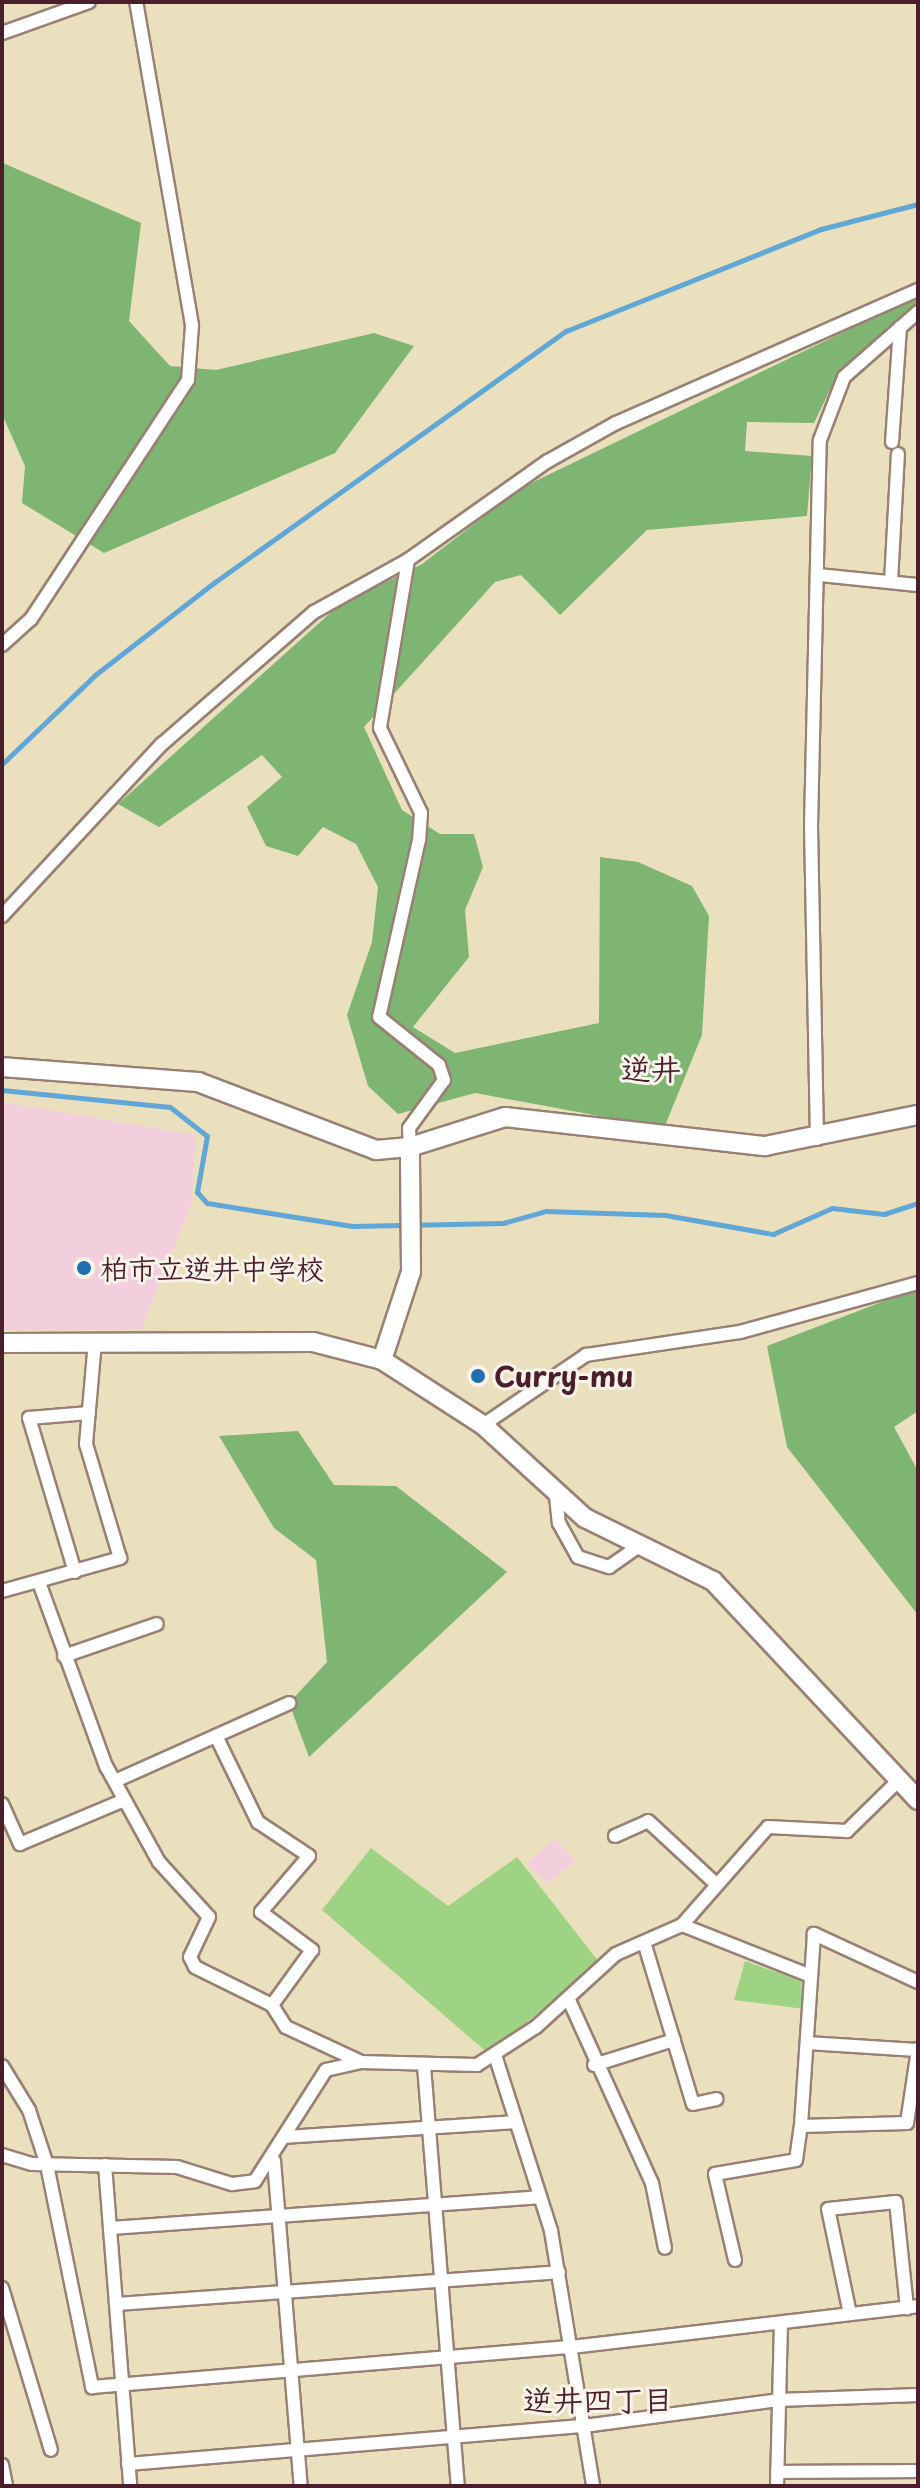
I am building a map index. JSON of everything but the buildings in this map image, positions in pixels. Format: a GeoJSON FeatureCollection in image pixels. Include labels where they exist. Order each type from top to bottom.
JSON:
{"type":"FeatureCollection","features":[{"type":"Feature","properties":{"kind":"main road"},"geometry":{"type":"LineString","coordinates":[[2,1067],[198,1082],[245,1094],[360,1148],[410,1147],[505,1117],[721,1145],[817,1139],[918,1115]]}},
{"type":"Feature","properties":{"kind":"main road"},"geometry":{"type":"LineString","coordinates":[[382,1360],[411,1272],[410,1147]]}},
{"type":"Feature","properties":{"kind":"main road"},"geometry":{"type":"LineString","coordinates":[[2,1343],[313,1342],[382,1360],[483,1425],[556,1496],[642,1544],[689,1565],[733,1599],[918,1800]]}},
{"type":"Feature","properties":{"kind":"street"},"geometry":{"type":"LineString","coordinates":[[2,33],[89,2]]}},
{"type":"Feature","properties":{"kind":"street"},"geometry":{"type":"LineString","coordinates":[[2,645],[31,619],[188,380],[192,325],[136,2]]}},
{"type":"Feature","properties":{"kind":"street"},"geometry":{"type":"LineString","coordinates":[[2,916],[174,733],[314,612],[408,560],[616,423],[918,290]]}},
{"type":"Feature","properties":{"kind":"street"},"geometry":{"type":"LineString","coordinates":[[817,1139],[811,826],[820,440],[828,404],[844,377],[918,312]]}},
{"type":"Feature","properties":{"kind":"street"},"geometry":{"type":"LineString","coordinates":[[891,582],[900,327]]}},
{"type":"Feature","properties":{"kind":"street"},"geometry":{"type":"LineString","coordinates":[[408,560],[380,728],[421,813],[419,840],[379,1017],[439,1065],[444,1080],[409,1128],[410,1147]]}},
{"type":"Feature","properties":{"kind":"street"},"geometry":{"type":"LineString","coordinates":[[819,575],[918,585]]}},
{"type":"Feature","properties":{"kind":"street"},"geometry":{"type":"LineString","coordinates":[[483,1425],[558,1367],[586,1355],[740,1332],[918,1283]]}},
{"type":"Feature","properties":{"kind":"street"},"geometry":{"type":"LineString","coordinates":[[2,1591],[40,1585],[120,1558],[86,1444],[95,1342]]}},
{"type":"Feature","properties":{"kind":"street"},"geometry":{"type":"LineString","coordinates":[[75,1572],[29,1418],[89,1413]]}},
{"type":"Feature","properties":{"kind":"street"},"geometry":{"type":"LineString","coordinates":[[556,1496],[559,1523],[578,1557],[609,1567],[642,1544]]}},
{"type":"Feature","properties":{"kind":"street"},"geometry":{"type":"LineString","coordinates":[[40,1585],[64,1656],[124,1800],[159,1862],[209,1917],[190,1957],[195,1967],[272,2005],[286,2027],[360,2062]]}},
{"type":"Feature","properties":{"kind":"street"},"geometry":{"type":"LineString","coordinates":[[64,1656],[157,1624]]}},
{"type":"Feature","properties":{"kind":"street"},"geometry":{"type":"LineString","coordinates":[[115,1781],[289,1703]]}},
{"type":"Feature","properties":{"kind":"street"},"geometry":{"type":"LineString","coordinates":[[216,1736],[258,1822],[309,1856],[261,1912],[312,1950],[272,2005]]}},
{"type":"Feature","properties":{"kind":"street"},"geometry":{"type":"LineString","coordinates":[[2,2155],[47,2165],[177,2167],[232,2184],[255,2181],[274,2161],[284,2137],[326,2070],[360,2062],[462,2068],[495,2055],[568,1998],[616,1954],[682,1925],[768,1827],[847,1831],[898,1781]]}},
{"type":"Feature","properties":{"kind":"street"},"geometry":{"type":"LineString","coordinates":[[2,1804],[20,1844],[124,1800]]}},
{"type":"Feature","properties":{"kind":"street"},"geometry":{"type":"LineString","coordinates":[[615,1836],[648,1821],[717,1885]]}},
{"type":"Feature","properties":{"kind":"street"},"geometry":{"type":"LineString","coordinates":[[682,1925],[811,1976]]}},
{"type":"Feature","properties":{"kind":"street"},"geometry":{"type":"LineString","coordinates":[[735,2260],[715,2174],[796,2160],[814,1934],[918,1982]]}},
{"type":"Feature","properties":{"kind":"street"},"geometry":{"type":"LineString","coordinates":[[644,1942],[693,2104],[716,2099]]}},
{"type":"Feature","properties":{"kind":"street"},"geometry":{"type":"LineString","coordinates":[[568,1998],[594,2065],[652,2183],[665,2248]]}},
{"type":"Feature","properties":{"kind":"street"},"geometry":{"type":"LineString","coordinates":[[594,2065],[674,2040]]}},
{"type":"Feature","properties":{"kind":"street"},"geometry":{"type":"LineString","coordinates":[[801,2126],[907,2123],[918,2050],[807,2043]]}},
{"type":"Feature","properties":{"kind":"street"},"geometry":{"type":"LineString","coordinates":[[495,2055],[540,2197],[559,2272],[593,2486]]}},
{"type":"Feature","properties":{"kind":"street"},"geometry":{"type":"LineString","coordinates":[[2,2066],[29,2110],[47,2165],[92,2387],[571,2347],[913,2307],[896,2202],[828,2209],[850,2314]]}},
{"type":"Feature","properties":{"kind":"street"},"geometry":{"type":"LineString","coordinates":[[424,2066],[458,2486]]}},
{"type":"Feature","properties":{"kind":"street"},"geometry":{"type":"LineString","coordinates":[[284,2137],[515,2122]]}},
{"type":"Feature","properties":{"kind":"street"},"geometry":{"type":"LineString","coordinates":[[274,2161],[301,2486]]}},
{"type":"Feature","properties":{"kind":"street"},"geometry":{"type":"LineString","coordinates":[[105,2165],[130,2486]]}},
{"type":"Feature","properties":{"kind":"street"},"geometry":{"type":"LineString","coordinates":[[110,2228],[540,2197]]}},
{"type":"Feature","properties":{"kind":"street"},"geometry":{"type":"LineString","coordinates":[[116,2304],[559,2272]]}},
{"type":"Feature","properties":{"kind":"street"},"geometry":{"type":"LineString","coordinates":[[2,2288],[51,2450]]}},
{"type":"Feature","properties":{"kind":"street"},"geometry":{"type":"LineString","coordinates":[[777,2486],[781,2323]]}},
{"type":"Feature","properties":{"kind":"street"},"geometry":{"type":"LineString","coordinates":[[128,2464],[584,2426],[778,2400],[918,2395]]}},
{"type":"Feature","properties":{"kind":"street"},"geometry":{"type":"LineString","coordinates":[[2,2465],[6,2486]]}},
{"type":"Feature","properties":{"kind":"street"},"geometry":{"type":"LineString","coordinates":[[777,2472],[918,2471]]}},
{"type":"Feature","properties":{"kind":"shaded area","name":"柏市立逆井中学校"},"geometry":{"type":"Polygon","coordinates":[[[2,1102],[196,1135],[191,1206],[141,1330],[2,1330],[2,1102]]]}},
{"type":"Feature","properties":{"kind":"shaded area"},"geometry":{"type":"Polygon","coordinates":[[[555,1839],[576,1861],[547,1883],[527,1863],[555,1839]]]}},
{"type":"Feature","properties":{"kind":"green space"},"geometry":{"type":"Polygon","coordinates":[[[3,163],[141,223],[129,321],[170,366],[216,370],[374,333],[414,346],[335,453],[104,553],[22,503],[25,466],[2,414],[3,163]]]}},
{"type":"Feature","properties":{"kind":"green space"},"geometry":{"type":"Polygon","coordinates":[[[918,296],[918,305],[839,371],[814,423],[747,422],[745,451],[812,456],[807,516],[647,530],[560,615],[521,575],[495,582],[364,727],[402,810],[440,834],[474,834],[483,867],[465,910],[469,957],[413,1027],[455,1053],[599,1023],[600,857],[638,862],[692,886],[709,916],[702,1035],[664,1128],[475,1093],[398,1114],[368,1086],[347,1015],[372,942],[378,887],[356,844],[323,827],[298,856],[266,846],[247,807],[282,777],[262,755],[159,827],[118,804],[338,606],[422,564],[521,488],[918,296]]]}},
{"type":"Feature","properties":{"kind":"green space"},"geometry":{"type":"Polygon","coordinates":[[[918,1288],[918,1411],[894,1427],[918,1471],[918,1615],[787,1447],[767,1346],[918,1288]]]}},
{"type":"Feature","properties":{"kind":"green space"},"geometry":{"type":"Polygon","coordinates":[[[298,1431],[334,1485],[396,1486],[507,1572],[309,1757],[289,1703],[327,1662],[316,1560],[274,1528],[219,1436],[298,1431]]]}},
{"type":"Feature","properties":{"kind":"green space"},"geometry":{"type":"Polygon","coordinates":[[[371,1848],[448,1906],[517,1857],[599,1962],[489,2054],[322,1910],[371,1848]]]}},
{"type":"Feature","properties":{"kind":"green space"},"geometry":{"type":"Polygon","coordinates":[[[745,1961],[801,1981],[804,2009],[734,2000],[745,1961]]]}},
{"type":"Feature","properties":{"kind":"waterway"},"geometry":{"type":"LineString","coordinates":[[2,764],[95,675],[215,582],[566,331],[821,229],[918,204]]}},
{"type":"Feature","properties":{"kind":"waterway"},"geometry":{"type":"LineString","coordinates":[[2,1090],[170,1107],[207,1136],[197,1192],[207,1203],[352,1226],[503,1223],[546,1211],[665,1215],[773,1234],[832,1208],[884,1214],[918,1203]]}},
{"type":"Feature","properties":{"kind":"place","name":"柏市立逆井中学校"},"geometry":{"type":"Point","coordinates":[84,1268]}},
{"type":"Feature","properties":{"kind":"place","name":"Curry-mu"},"geometry":{"type":"Point","coordinates":[478,1376]}},
{"type":"Feature","properties":{"kind":"district","name":"逆井"},"geometry":{"type":"Point","coordinates":[651,1068]}},
{"type":"Feature","properties":{"kind":"district","name":"逆井四丁目"},"geometry":{"type":"Point","coordinates":[598,2399]}}]}
